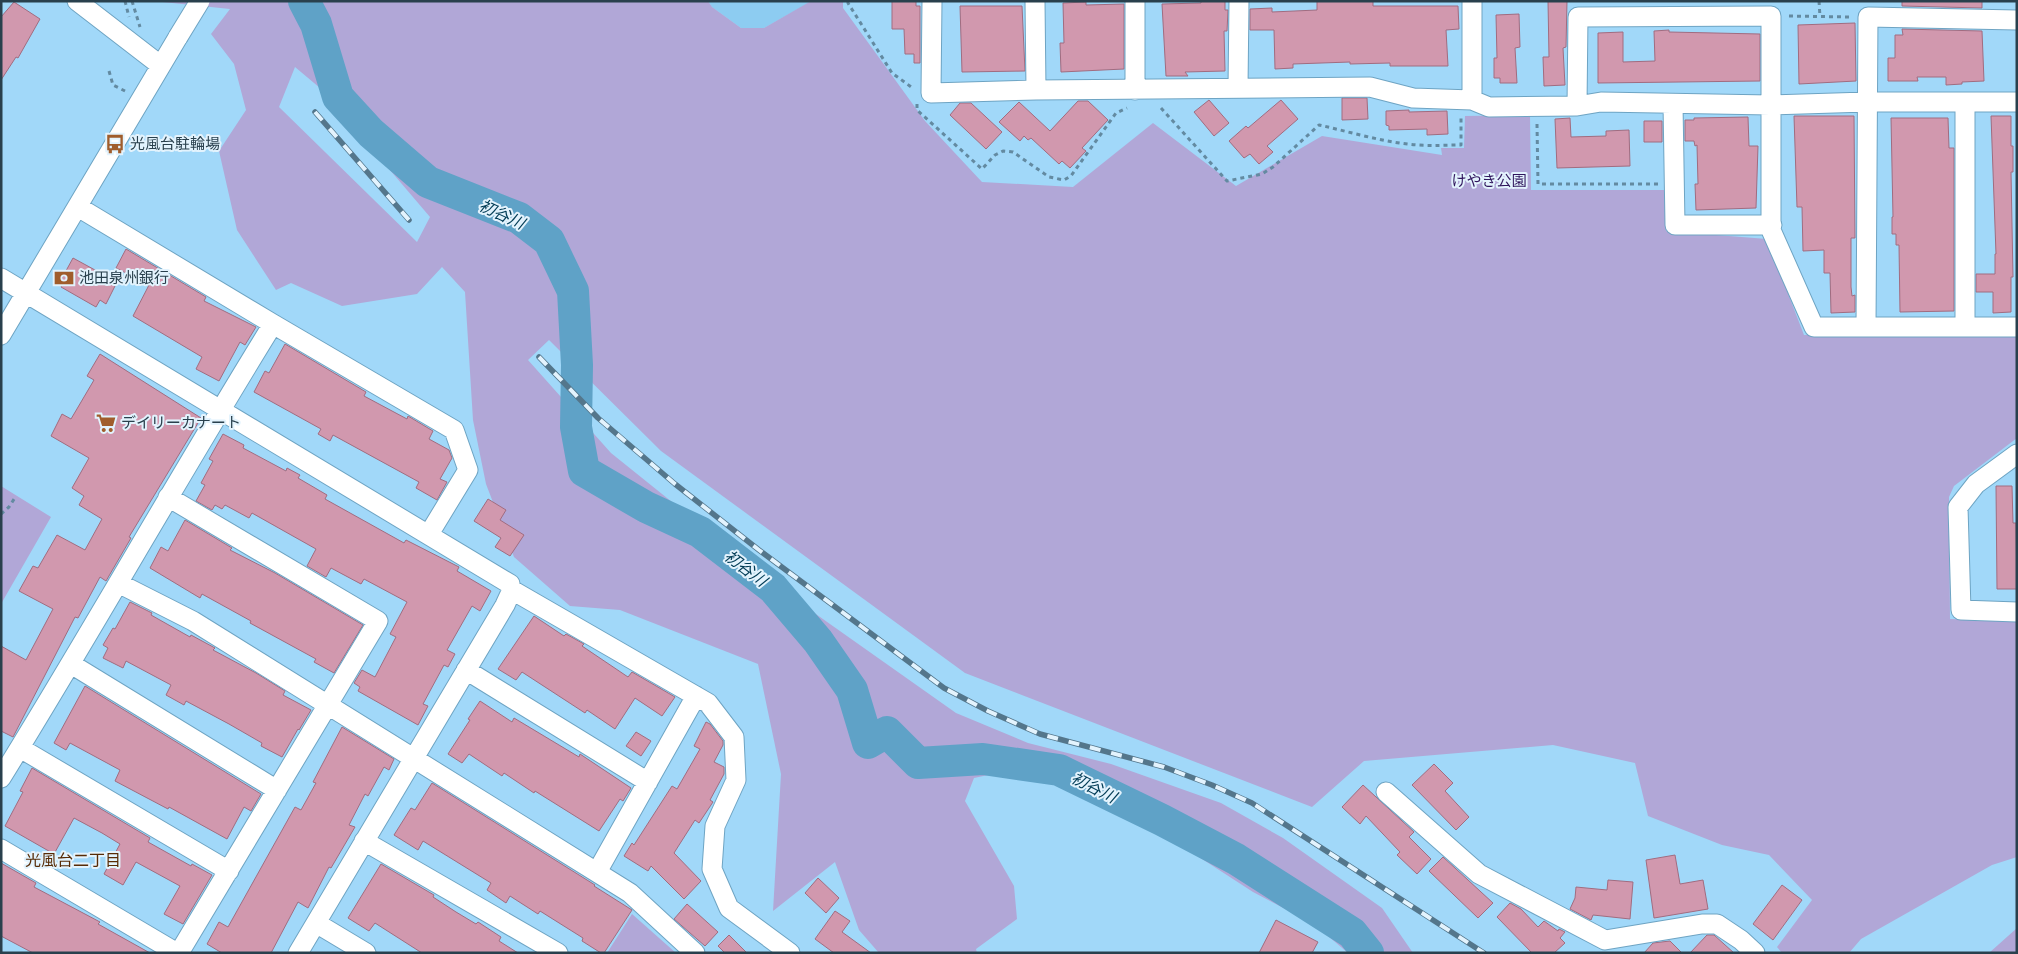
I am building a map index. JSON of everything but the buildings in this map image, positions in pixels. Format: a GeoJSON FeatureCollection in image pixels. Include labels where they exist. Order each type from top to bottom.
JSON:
{"type":"FeatureCollection","features":[{"type":"Feature","properties":{"kind":"street"},"geometry":{"type":"LineString","coordinates":[[77,1],[160,65]]}},
{"type":"Feature","properties":{"kind":"street"},"geometry":{"type":"LineString","coordinates":[[1,334],[160,65],[200,1]]}},
{"type":"Feature","properties":{"kind":"street"},"geometry":{"type":"LineString","coordinates":[[932,1],[931,93],[1036,90],[1133,98],[1238,88],[1370,87],[1413,98],[1467,107],[1577,106],[1601,102],[1673,104],[2017,102]]}},
{"type":"Feature","properties":{"kind":"street"},"geometry":{"type":"LineString","coordinates":[[1035,1],[1036,90]]}},
{"type":"Feature","properties":{"kind":"street"},"geometry":{"type":"LineString","coordinates":[[1133,98],[1136,1]]}},
{"type":"Feature","properties":{"kind":"street"},"geometry":{"type":"LineString","coordinates":[[1238,1],[1238,88]]}},
{"type":"Feature","properties":{"kind":"street"},"geometry":{"type":"LineString","coordinates":[[1467,107],[1472,1]]}},
{"type":"Feature","properties":{"kind":"street"},"geometry":{"type":"LineString","coordinates":[[1577,106],[1578,17],[1771,16],[1771,230],[1814,327],[2017,327]]}},
{"type":"Feature","properties":{"kind":"street"},"geometry":{"type":"LineString","coordinates":[[1866,327],[1868,17],[2017,20]]}},
{"type":"Feature","properties":{"kind":"street"},"geometry":{"type":"LineString","coordinates":[[1964,103],[1964,327]]}},
{"type":"Feature","properties":{"kind":"street"},"geometry":{"type":"LineString","coordinates":[[1673,104],[1675,225],[1772,225]]}},
{"type":"Feature","properties":{"kind":"street"},"geometry":{"type":"LineString","coordinates":[[78,206],[273,324],[454,430],[468,470],[429,534]]}},
{"type":"Feature","properties":{"kind":"street"},"geometry":{"type":"LineString","coordinates":[[1,278],[507,581],[512,590],[708,703],[734,737],[736,780],[715,826],[712,869],[729,908],[790,953]]}},
{"type":"Feature","properties":{"kind":"street"},"geometry":{"type":"LineString","coordinates":[[1,778],[273,324]]}},
{"type":"Feature","properties":{"kind":"street"},"geometry":{"type":"LineString","coordinates":[[2017,454],[1976,484],[1958,506],[1961,610],[2017,612]]}},
{"type":"Feature","properties":{"kind":"street"},"geometry":{"type":"LineString","coordinates":[[1,849],[178,953],[378,621],[168,498]]}},
{"type":"Feature","properties":{"kind":"street"},"geometry":{"type":"LineString","coordinates":[[118,583],[193,621],[630,893],[695,953]]}},
{"type":"Feature","properties":{"kind":"street"},"geometry":{"type":"LineString","coordinates":[[298,953],[512,590]]}},
{"type":"Feature","properties":{"kind":"street"},"geometry":{"type":"LineString","coordinates":[[71,664],[277,790]]}},
{"type":"Feature","properties":{"kind":"street"},"geometry":{"type":"LineString","coordinates":[[466,670],[648,782]]}},
{"type":"Feature","properties":{"kind":"street"},"geometry":{"type":"LineString","coordinates":[[597,872],[696,696]]}},
{"type":"Feature","properties":{"kind":"street"},"geometry":{"type":"LineString","coordinates":[[20,748],[229,871]]}},
{"type":"Feature","properties":{"kind":"street"},"geometry":{"type":"LineString","coordinates":[[1386,792],[1479,874],[1605,940],[1619,953]]}},
{"type":"Feature","properties":{"kind":"street"},"geometry":{"type":"LineString","coordinates":[[364,841],[558,953]]}},
{"type":"Feature","properties":{"kind":"street"},"geometry":{"type":"LineString","coordinates":[[316,923],[366,953]]}},
{"type":"Feature","properties":{"kind":"street"},"geometry":{"type":"LineString","coordinates":[[1605,940],[1702,924],[1717,924],[1741,940],[1755,953]]}},
{"type":"Feature","properties":{"kind":"path"},"geometry":{"type":"LineString","coordinates":[[124,1],[132,25]]}},
{"type":"Feature","properties":{"kind":"path"},"geometry":{"type":"LineString","coordinates":[[132,1],[140,25]]}},
{"type":"Feature","properties":{"kind":"path"},"geometry":{"type":"LineString","coordinates":[[848,1],[892,73],[915,90],[917,110],[982,169],[995,154],[1003,151],[1013,152],[1049,177],[1064,180],[1071,176],[1116,113],[1133,98]]}},
{"type":"Feature","properties":{"kind":"path"},"geometry":{"type":"LineString","coordinates":[[1819,1],[1820,17]]}},
{"type":"Feature","properties":{"kind":"path"},"geometry":{"type":"LineString","coordinates":[[1771,16],[1868,17]]}},
{"type":"Feature","properties":{"kind":"path"},"geometry":{"type":"LineString","coordinates":[[108,71],[113,85],[127,93]]}},
{"type":"Feature","properties":{"kind":"path"},"geometry":{"type":"LineString","coordinates":[[1157,104],[1180,127],[1227,181],[1262,174],[1273,167],[1319,125],[1417,145],[1461,144],[1467,107]]}},
{"type":"Feature","properties":{"kind":"path"},"geometry":{"type":"LineString","coordinates":[[1537,122],[1538,184],[1674,184]]}},
{"type":"Feature","properties":{"kind":"path"},"geometry":{"type":"LineString","coordinates":[[1,514],[9,507],[16,496]]}},
{"type":"Feature","properties":{"kind":"shaded area"},"geometry":{"type":"Polygon","coordinates":[[[708,1],[812,1],[764,28],[741,28],[712,7],[708,1]]]}},
{"type":"Feature","properties":{"kind":"green space","name":"けやき公園"},"geometry":{"type":"Polygon","coordinates":[[[153,1],[708,1],[712,7],[741,28],[764,28],[811,1],[843,1],[843,8],[925,121],[982,182],[1073,187],[1153,123],[1236,186],[1322,136],[1442,155],[1441,148],[1464,148],[1465,116],[1530,115],[1531,190],[1665,190],[1666,231],[1767,239],[1804,335],[2017,334],[2017,438],[1954,486],[1949,497],[1950,619],[2017,621],[2017,857],[1992,865],[1861,939],[1849,953],[1782,953],[1777,947],[1812,900],[1769,855],[1722,845],[1648,816],[1635,763],[1553,745],[1364,761],[1312,807],[965,673],[661,451],[549,340],[528,360],[611,453],[779,588],[956,713],[1028,743],[1111,764],[1221,803],[1283,838],[1382,908],[1413,953],[1348,953],[1314,924],[1253,892],[1132,811],[1062,779],[1012,770],[974,778],[965,801],[1014,886],[1017,919],[976,949],[977,953],[879,953],[859,930],[835,862],[773,911],[781,774],[758,664],[620,610],[570,606],[514,557],[486,484],[473,420],[465,292],[442,267],[417,294],[342,306],[291,283],[276,290],[237,230],[219,151],[246,110],[234,64],[211,34],[230,9],[153,1]],[[295,67],[279,107],[417,242],[430,217],[320,88],[295,67]]]}},
{"type":"Feature","properties":{"kind":"green space"},"geometry":{"type":"Polygon","coordinates":[[[1,486],[51,517],[1,604],[1,486]]]}},
{"type":"Feature","properties":{"kind":"green space"},"geometry":{"type":"Polygon","coordinates":[[[632,914],[676,953],[607,953],[632,914]]]}},
{"type":"Feature","properties":{"kind":"green space"},"geometry":{"type":"Polygon","coordinates":[[[2017,928],[2017,953],[1989,953],[2017,928]]]}},
{"type":"Feature","properties":{"kind":"waterway","name":"初谷川"},"geometry":{"type":"LineString","coordinates":[[304,1],[316,24],[338,97],[371,133],[428,182],[519,218],[549,241],[573,291],[577,365],[576,427],[584,471],[646,507],[700,532],[773,588],[818,641],[852,690],[868,743],[887,732],[918,763],[983,759],[1059,770],[1162,820],[1236,859],[1352,933],[1368,953]]}},
{"type":"Feature","properties":{"kind":"railway"},"geometry":{"type":"LineString","coordinates":[[315,112],[409,220]]}},
{"type":"Feature","properties":{"kind":"railway"},"geometry":{"type":"LineString","coordinates":[[539,357],[598,418],[675,484],[759,550],[944,688],[988,711],[1040,734],[1164,767],[1212,785],[1252,803],[1484,953]]}},
{"type":"Feature","properties":{"kind":"place","name":"光風台駐輪場"},"geometry":{"type":"Point","coordinates":[115,144]}},
{"type":"Feature","properties":{"kind":"place","name":"池田泉州銀行"},"geometry":{"type":"Point","coordinates":[64,278]}},
{"type":"Feature","properties":{"kind":"place","name":"デイリーカナート"},"geometry":{"type":"Point","coordinates":[106,423]}},
{"type":"Feature","properties":{"kind":"district","name":"光風台二丁目"},"geometry":{"type":"Point","coordinates":[73,860]}}]}
